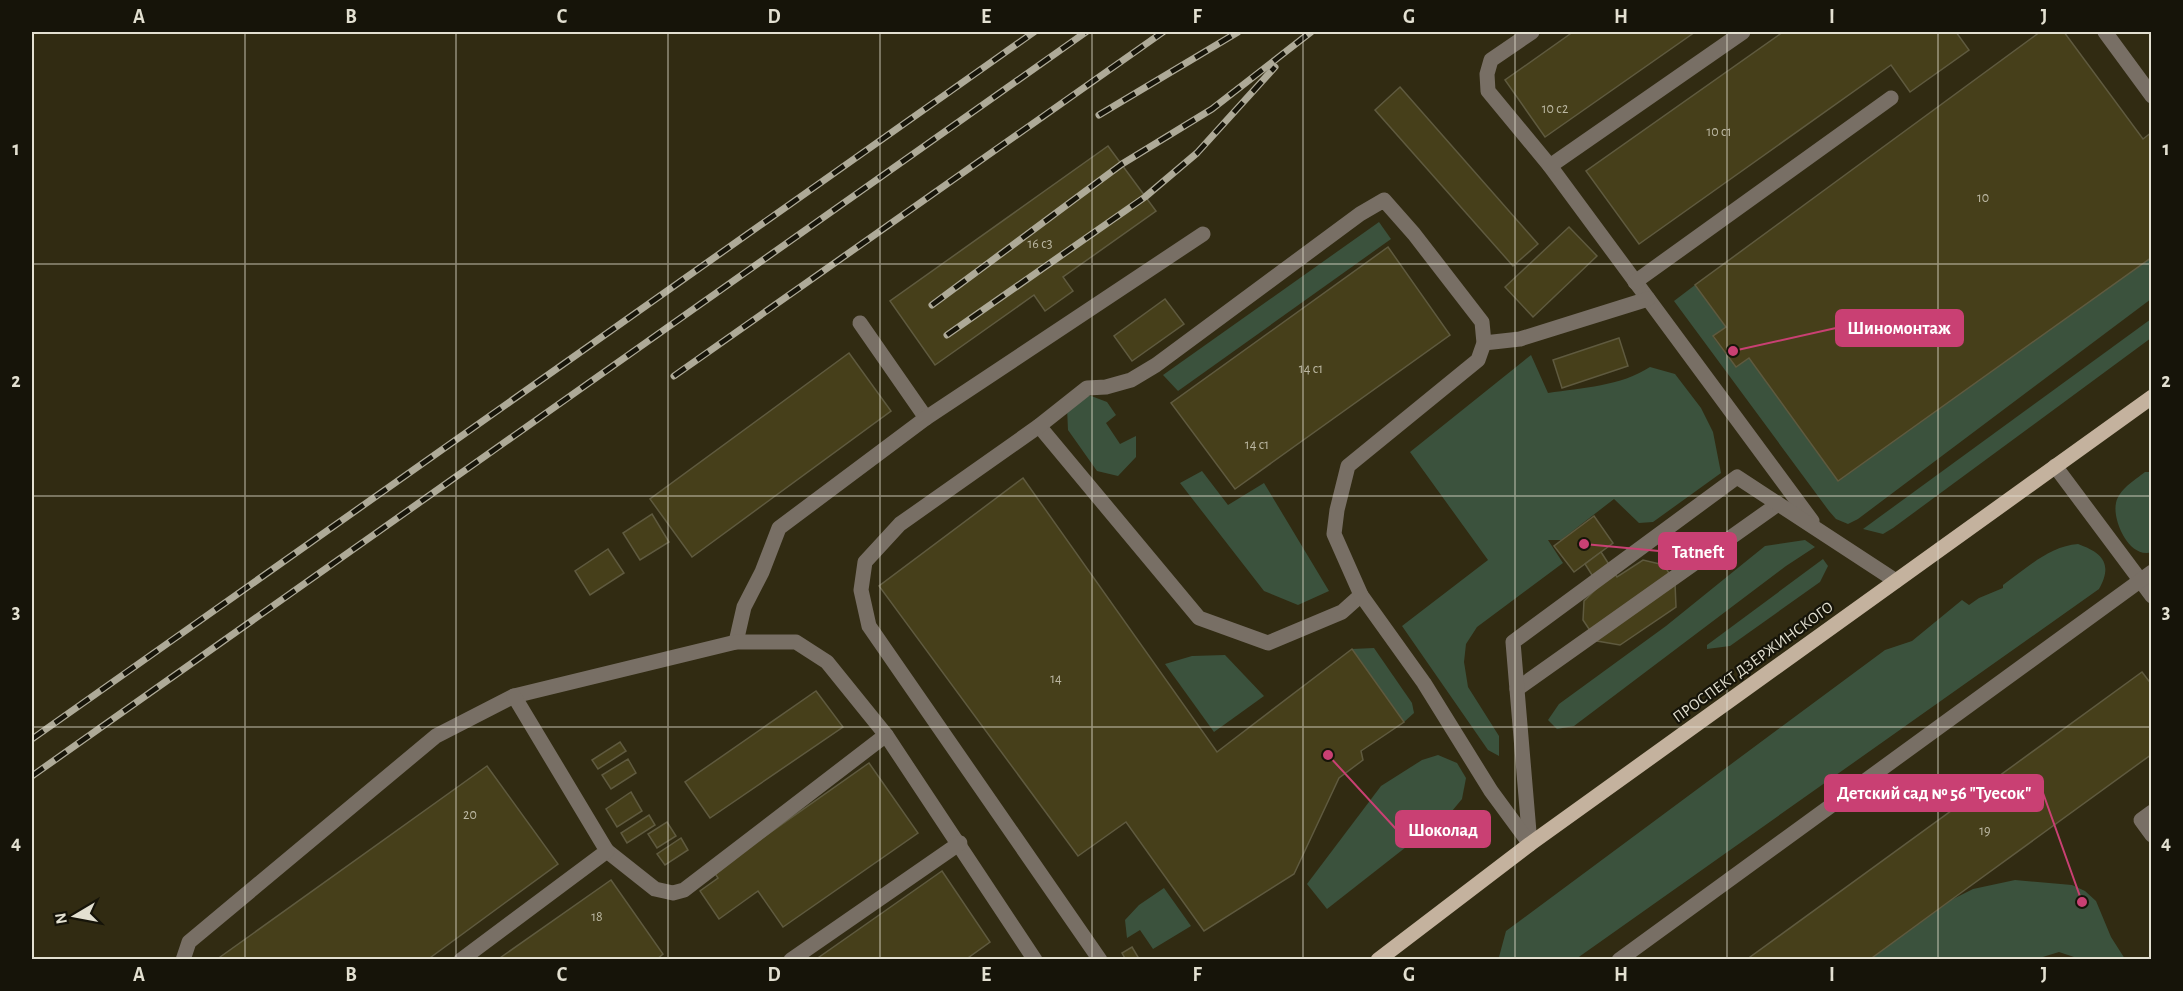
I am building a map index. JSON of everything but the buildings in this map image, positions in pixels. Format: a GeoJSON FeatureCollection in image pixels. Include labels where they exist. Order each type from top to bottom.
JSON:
{"type":"FeatureCollection","features":[{"type":"Feature","properties":{"kind":"main road","name":"ПРОСПЕКТ ДЗЕРЖИНСКОГО"},"geometry":{"type":"LineString","coordinates":[[1378,960],[1530,844],[2151,397]]}},
{"type":"Feature","properties":{"kind":"lane"},"geometry":{"type":"LineString","coordinates":[[1532,32],[1491,60],[1487,75],[1488,91],[1550,166],[1817,529]]}},
{"type":"Feature","properties":{"kind":"lane"},"geometry":{"type":"LineString","coordinates":[[1550,166],[1743,32]]}},
{"type":"Feature","properties":{"kind":"lane"},"geometry":{"type":"LineString","coordinates":[[2105,32],[2151,96]]}},
{"type":"Feature","properties":{"kind":"lane"},"geometry":{"type":"LineString","coordinates":[[1635,282],[1891,98]]}},
{"type":"Feature","properties":{"kind":"lane"},"geometry":{"type":"LineString","coordinates":[[1100,960],[870,626],[861,591],[865,562],[900,524],[1039,426],[1087,388],[1106,387],[1131,380],[1156,365],[1360,214],[1384,200],[1414,234],[1482,322],[1484,343],[1478,360],[1348,466],[1337,510],[1334,534],[1361,595],[1424,683],[1491,791],[1530,844]]}},
{"type":"Feature","properties":{"kind":"lane"},"geometry":{"type":"LineString","coordinates":[[736,642],[744,607],[762,572],[780,528],[926,418],[1203,234]]}},
{"type":"Feature","properties":{"kind":"lane"},"geometry":{"type":"LineString","coordinates":[[1484,343],[1520,339],[1648,299]]}},
{"type":"Feature","properties":{"kind":"lane"},"geometry":{"type":"LineString","coordinates":[[860,323],[926,418]]}},
{"type":"Feature","properties":{"kind":"lane"},"geometry":{"type":"LineString","coordinates":[[1039,426],[1199,618],[1268,643],[1342,612],[1361,595]]}},
{"type":"Feature","properties":{"kind":"lane"},"geometry":{"type":"LineString","coordinates":[[2055,466],[2146,576],[2151,596]]}},
{"type":"Feature","properties":{"kind":"lane"},"geometry":{"type":"LineString","coordinates":[[1530,844],[1513,642],[1737,477],[1896,581]]}},
{"type":"Feature","properties":{"kind":"lane"},"geometry":{"type":"LineString","coordinates":[[1517,689],[1778,504]]}},
{"type":"Feature","properties":{"kind":"lane"},"geometry":{"type":"LineString","coordinates":[[1619,960],[2146,576]]}},
{"type":"Feature","properties":{"kind":"lane"},"geometry":{"type":"LineString","coordinates":[[183,960],[189,942],[436,736],[514,696],[736,642],[796,642],[827,662],[886,735],[960,843],[1035,960]]}},
{"type":"Feature","properties":{"kind":"lane"},"geometry":{"type":"LineString","coordinates":[[514,696],[607,851],[655,889],[673,893],[684,890],[886,735]]}},
{"type":"Feature","properties":{"kind":"lane"},"geometry":{"type":"LineString","coordinates":[[2151,812],[2141,820],[2151,835]]}},
{"type":"Feature","properties":{"kind":"lane"},"geometry":{"type":"LineString","coordinates":[[791,960],[960,843]]}},
{"type":"Feature","properties":{"kind":"lane"},"geometry":{"type":"LineString","coordinates":[[461,960],[607,851]]}},
{"type":"Feature","properties":{"kind":"green space"},"geometry":{"type":"Polygon","coordinates":[[[1379,222],[1391,239],[1178,391],[1163,375],[1379,222]]]}},
{"type":"Feature","properties":{"kind":"green space"},"geometry":{"type":"Polygon","coordinates":[[[2151,257],[2151,299],[1858,519],[1848,524],[1836,519],[1829,511],[1674,301],[1695,285],[1726,327],[1713,337],[1736,367],[1749,358],[2151,257]]]}},
{"type":"Feature","properties":{"kind":"green space"},"geometry":{"type":"Polygon","coordinates":[[[2151,319],[2151,338],[1893,528],[1883,534],[1863,529],[2151,319]]]}},
{"type":"Feature","properties":{"kind":"green space"},"geometry":{"type":"Polygon","coordinates":[[[1531,355],[1548,393],[1614,382],[1650,367],[1675,374],[1701,408],[1713,432],[1721,473],[1653,522],[1639,523],[1614,499],[1561,540],[1548,540],[1563,563],[1477,627],[1466,644],[1464,662],[1468,687],[1499,736],[1499,756],[1488,750],[1402,626],[1488,560],[1410,452],[1531,355]]]}},
{"type":"Feature","properties":{"kind":"green space"},"geometry":{"type":"Polygon","coordinates":[[[1086,394],[1107,402],[1116,415],[1106,423],[1120,444],[1136,436],[1136,457],[1118,476],[1097,471],[1068,430],[1067,408],[1086,394]]]}},
{"type":"Feature","properties":{"kind":"green space"},"geometry":{"type":"Polygon","coordinates":[[[1202,471],[1228,505],[1264,483],[1329,591],[1298,605],[1264,591],[1180,483],[1202,471]]]}},
{"type":"Feature","properties":{"kind":"green space"},"geometry":{"type":"Polygon","coordinates":[[[2145,472],[2151,472],[2152,552],[2144,553],[2130,545],[2124,537],[2115,511],[2120,493],[2145,472]]]}},
{"type":"Feature","properties":{"kind":"green space"},"geometry":{"type":"Polygon","coordinates":[[[1805,540],[1815,547],[1786,566],[1574,726],[1557,729],[1548,720],[1559,704],[1666,626],[1765,546],[1805,540]]]}},
{"type":"Feature","properties":{"kind":"green space"},"geometry":{"type":"Polygon","coordinates":[[[2078,544],[2094,551],[2103,560],[2105,573],[2099,589],[1576,959],[1500,959],[1506,931],[1885,650],[1912,641],[1962,600],[1969,605],[2003,588],[2003,585],[2048,554],[2057,549],[2078,544]]]}},
{"type":"Feature","properties":{"kind":"green space"},"geometry":{"type":"Polygon","coordinates":[[[1823,559],[1828,566],[1820,582],[1730,646],[1707,649],[1707,645],[1823,559]]]}},
{"type":"Feature","properties":{"kind":"green space"},"geometry":{"type":"Polygon","coordinates":[[[1374,648],[1412,703],[1414,713],[1404,722],[1352,649],[1374,648]]]}},
{"type":"Feature","properties":{"kind":"green space"},"geometry":{"type":"Polygon","coordinates":[[[1225,655],[1264,696],[1214,732],[1165,664],[1192,656],[1225,655]]]}},
{"type":"Feature","properties":{"kind":"green space"},"geometry":{"type":"Polygon","coordinates":[[[1438,755],[1457,763],[1466,778],[1462,799],[1452,811],[1327,909],[1307,884],[1381,786],[1422,760],[1438,755]]]}},
{"type":"Feature","properties":{"kind":"green space"},"geometry":{"type":"Polygon","coordinates":[[[2015,880],[2072,885],[2085,891],[2096,901],[2111,937],[2125,959],[2080,959],[2059,952],[2033,960],[1869,960],[1951,900],[1973,889],[2015,880]]]}},
{"type":"Feature","properties":{"kind":"green space"},"geometry":{"type":"Polygon","coordinates":[[[1164,888],[1191,926],[1153,949],[1140,930],[1127,938],[1125,920],[1139,905],[1164,888]]]}},
{"type":"Feature","properties":{"kind":"railway"},"geometry":{"type":"LineString","coordinates":[[32,739],[1034,32]]}},
{"type":"Feature","properties":{"kind":"railway"},"geometry":{"type":"LineString","coordinates":[[32,776],[1086,32]]}},
{"type":"Feature","properties":{"kind":"railway"},"geometry":{"type":"LineString","coordinates":[[674,376],[1163,32]]}},
{"type":"Feature","properties":{"kind":"railway"},"geometry":{"type":"LineString","coordinates":[[1099,115],[1238,32]]}},
{"type":"Feature","properties":{"kind":"railway"},"geometry":{"type":"LineString","coordinates":[[932,305],[1122,164],[1212,109],[1311,32]]}},
{"type":"Feature","properties":{"kind":"railway"},"geometry":{"type":"LineString","coordinates":[[947,335],[1145,197],[1197,153],[1275,67]]}},
{"type":"Feature","properties":{"kind":"place","name":"Шиномонтаж"},"geometry":{"type":"Point","coordinates":[1733,351]}},
{"type":"Feature","properties":{"kind":"place","name":"Tatneft"},"geometry":{"type":"Point","coordinates":[1584,544]}},
{"type":"Feature","properties":{"kind":"place","name":"Шоколад"},"geometry":{"type":"Point","coordinates":[1328,755]}},
{"type":"Feature","properties":{"kind":"place","name":"Детский сад № 56 \"Туесок\""},"geometry":{"type":"Point","coordinates":[2082,902]}}]}
